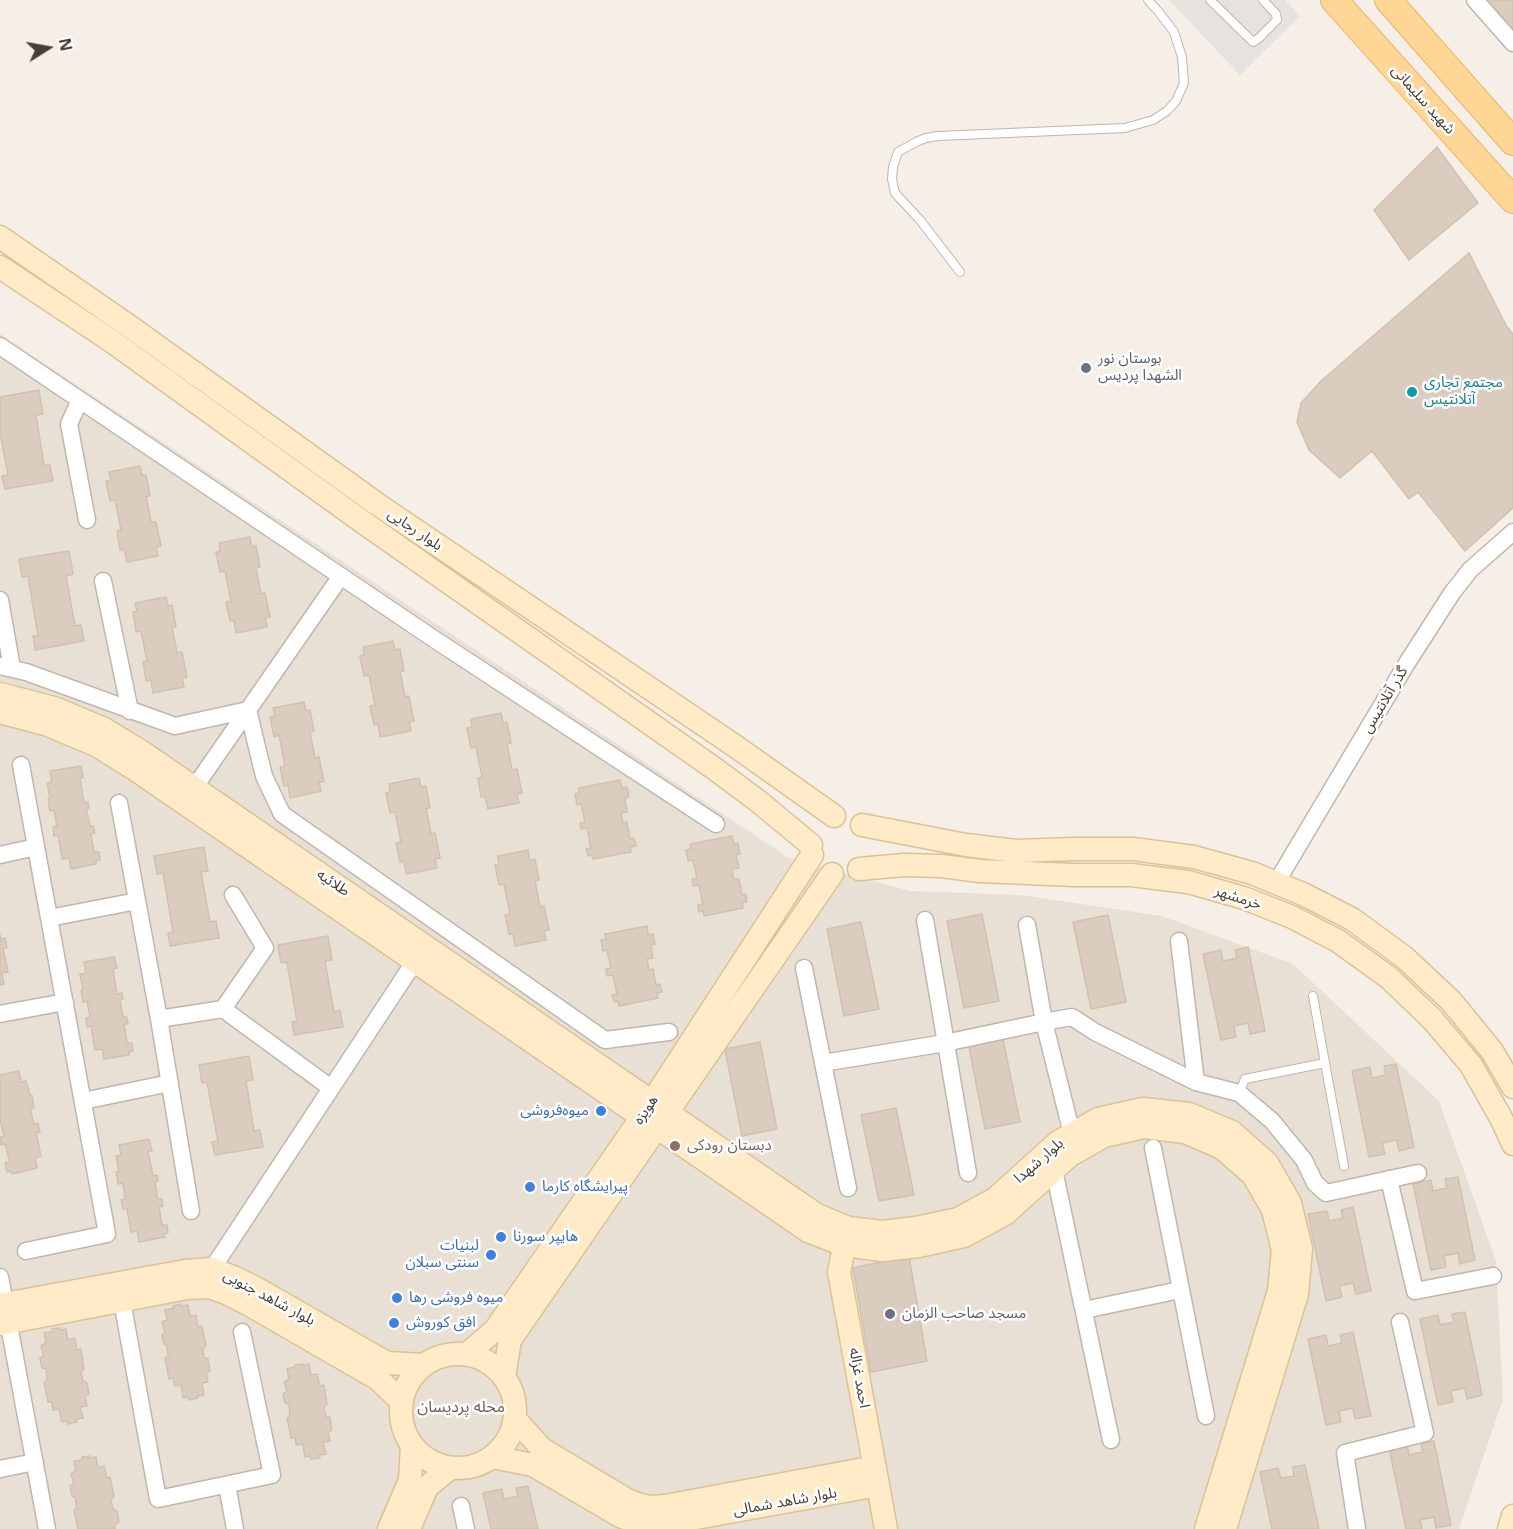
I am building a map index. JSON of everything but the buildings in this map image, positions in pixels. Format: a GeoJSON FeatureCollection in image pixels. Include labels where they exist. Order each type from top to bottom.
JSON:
{"type":"FeatureCollection","features":[{"type":"Feature","properties":{"kind":"main road","name":"شهید سلیمانی"},"geometry":{"type":"LineString","coordinates":[[1334,0],[1510,200]]}},
{"type":"Feature","properties":{"kind":"main road"},"geometry":{"type":"LineString","coordinates":[[1388,0],[1513,142]]}},
{"type":"Feature","properties":{"kind":"street"},"geometry":{"type":"LineString","coordinates":[[1475,0],[1513,43]]}},
{"type":"Feature","properties":{"kind":"street","name":"بلوار رجایی"},"geometry":{"type":"LineString","coordinates":[[0,237],[377,504],[735,746],[834,816]]}},
{"type":"Feature","properties":{"kind":"street","name":"بلوار رجایی"},"geometry":{"type":"LineString","coordinates":[[0,267],[110,340],[705,762],[758,801],[811,850]]}},
{"type":"Feature","properties":{"kind":"street"},"geometry":{"type":"LineString","coordinates":[[0,346],[341,576],[716,824]]}},
{"type":"Feature","properties":{"kind":"street"},"geometry":{"type":"LineString","coordinates":[[80,400],[69,424],[87,520]]}},
{"type":"Feature","properties":{"kind":"street","name":"گذر آتلانتیس"},"geometry":{"type":"LineString","coordinates":[[1276,883],[1407,663],[1452,593],[1470,570],[1513,532]]}},
{"type":"Feature","properties":{"kind":"street"},"geometry":{"type":"LineString","coordinates":[[189,795],[341,576]]}},
{"type":"Feature","properties":{"kind":"street"},"geometry":{"type":"LineString","coordinates":[[103,581],[130,711]]}},
{"type":"Feature","properties":{"kind":"street"},"geometry":{"type":"LineString","coordinates":[[0,600],[6,667],[26,672],[175,726],[248,710]]}},
{"type":"Feature","properties":{"kind":"street","name":"طلائیه"},"geometry":{"type":"LineString","coordinates":[[0,694],[54,708],[104,729],[145,754],[189,795],[663,1120]]}},
{"type":"Feature","properties":{"kind":"street"},"geometry":{"type":"LineString","coordinates":[[248,710],[264,777],[282,814],[604,1040],[669,1032]]}},
{"type":"Feature","properties":{"kind":"street","name":"طلائیه"},"geometry":{"type":"LineString","coordinates":[[0,712],[48,725],[96,745],[136,770],[189,795]]}},
{"type":"Feature","properties":{"kind":"street"},"geometry":{"type":"LineString","coordinates":[[21,765],[107,1234],[26,1251]]}},
{"type":"Feature","properties":{"kind":"street"},"geometry":{"type":"LineString","coordinates":[[119,803],[159,1019],[191,1211]]}},
{"type":"Feature","properties":{"kind":"street"},"geometry":{"type":"LineString","coordinates":[[834,816],[854,819],[862,825],[870,843],[869,853],[859,869],[842,875],[823,870],[811,850],[817,827],[834,816]]}},
{"type":"Feature","properties":{"kind":"street","name":"خرمشهر"},"geometry":{"type":"LineString","coordinates":[[862,825],[966,845],[1016,851],[1133,849],[1194,857],[1252,873],[1303,894],[1352,919],[1404,957],[1458,1010],[1492,1050],[1513,1087]]}},
{"type":"Feature","properties":{"kind":"street"},"geometry":{"type":"LineString","coordinates":[[0,855],[36,848]]}},
{"type":"Feature","properties":{"kind":"street","name":"هویزه"},"geometry":{"type":"LineString","coordinates":[[467,1354],[495,1330],[663,1120],[811,850]]}},
{"type":"Feature","properties":{"kind":"street","name":"خرمشهر"},"geometry":{"type":"LineString","coordinates":[[859,869],[904,865],[941,866],[980,871],[1131,875],[1188,882],[1244,898],[1292,917],[1338,941],[1388,977],[1432,1019],[1471,1065],[1513,1144]]}},
{"type":"Feature","properties":{"kind":"street","name":"هویزه"},"geometry":{"type":"LineString","coordinates":[[504,1377],[510,1340],[832,874]]}},
{"type":"Feature","properties":{"kind":"street"},"geometry":{"type":"LineString","coordinates":[[223,1009],[265,948],[233,895]]}},
{"type":"Feature","properties":{"kind":"street"},"geometry":{"type":"LineString","coordinates":[[49,918],[137,901]]}},
{"type":"Feature","properties":{"kind":"street"},"geometry":{"type":"LineString","coordinates":[[925,920],[968,1173]]}},
{"type":"Feature","properties":{"kind":"street"},"geometry":{"type":"LineString","coordinates":[[1027,925],[1044,1022],[1076,1142]]}},
{"type":"Feature","properties":{"kind":"street"},"geometry":{"type":"LineString","coordinates":[[1179,941],[1196,1082]]}},
{"type":"Feature","properties":{"kind":"street"},"geometry":{"type":"LineString","coordinates":[[212,1269],[419,953]]}},
{"type":"Feature","properties":{"kind":"street"},"geometry":{"type":"LineString","coordinates":[[804,968],[848,1188]]}},
{"type":"Feature","properties":{"kind":"street"},"geometry":{"type":"LineString","coordinates":[[0,1014],[65,1002]]}},
{"type":"Feature","properties":{"kind":"street"},"geometry":{"type":"LineString","coordinates":[[159,1019],[223,1009],[332,1088]]}},
{"type":"Feature","properties":{"kind":"street"},"geometry":{"type":"LineString","coordinates":[[823,1063],[945,1043],[1072,1017],[1095,1032],[1196,1082],[1239,1093],[1272,1121],[1304,1160],[1315,1183],[1326,1193],[1418,1173]]}},
{"type":"Feature","properties":{"kind":"street"},"geometry":{"type":"LineString","coordinates":[[83,1101],[170,1083]]}},
{"type":"Feature","properties":{"kind":"street","name":"بلوار شهدا"},"geometry":{"type":"LineString","coordinates":[[1026,1183],[1054,1170],[1069,1156],[1076,1142],[1098,1119],[1143,1109],[1189,1114],[1232,1132],[1267,1163],[1290,1203],[1301,1248],[1297,1294],[1271,1352],[1206,1529]]}},
{"type":"Feature","properties":{"kind":"street","name":"بلوار شهدا"},"geometry":{"type":"LineString","coordinates":[[663,1120],[808,1231],[846,1236],[882,1250],[919,1246],[964,1236],[1005,1214],[1058,1142],[1076,1142]]}},
{"type":"Feature","properties":{"kind":"street"},"geometry":{"type":"LineString","coordinates":[[1153,1148],[1206,1416]]}},
{"type":"Feature","properties":{"kind":"street"},"geometry":{"type":"LineString","coordinates":[[1054,1170],[1112,1440]]}},
{"type":"Feature","properties":{"kind":"street"},"geometry":{"type":"LineString","coordinates":[[1389,1179],[1415,1291],[1493,1276]]}},
{"type":"Feature","properties":{"kind":"street","name":"احمد غزاله"},"geometry":{"type":"LineString","coordinates":[[846,1236],[839,1272],[886,1529]]}},
{"type":"Feature","properties":{"kind":"street","name":"بلوار شاهد جنوبی"},"geometry":{"type":"LineString","coordinates":[[3,1314],[185,1271],[212,1269],[256,1288],[387,1363],[424,1365]]}},
{"type":"Feature","properties":{"kind":"street"},"geometry":{"type":"LineString","coordinates":[[0,1277],[3,1314],[47,1529]]}},
{"type":"Feature","properties":{"kind":"street","name":"بلوار شاهد جنوبی"},"geometry":{"type":"LineString","coordinates":[[3,1314],[122,1300],[187,1288],[209,1287],[226,1293],[378,1379],[402,1402]]}},
{"type":"Feature","properties":{"kind":"street"},"geometry":{"type":"LineString","coordinates":[[1084,1310],[1180,1290]]}},
{"type":"Feature","properties":{"kind":"street"},"geometry":{"type":"LineString","coordinates":[[122,1300],[158,1499],[272,1475],[242,1332]]}},
{"type":"Feature","properties":{"kind":"street"},"geometry":{"type":"LineString","coordinates":[[1357,1529],[1345,1453],[1425,1433],[1400,1322]]}},
{"type":"Feature","properties":{"kind":"street","name":"بلوار شهدا"},"geometry":{"type":"LineString","coordinates":[[1225,1529],[1271,1352]]}},
{"type":"Feature","properties":{"kind":"street"},"geometry":{"type":"LineString","coordinates":[[467,1354],[488,1362],[504,1377],[514,1397],[515,1419],[507,1441],[492,1457],[472,1467],[450,1468],[429,1460],[412,1445],[403,1425],[402,1402],[409,1381],[424,1365],[444,1355],[467,1354]]}},
{"type":"Feature","properties":{"kind":"street","name":"بلوار شاهد شمالی"},"geometry":{"type":"LineString","coordinates":[[515,1419],[542,1449],[627,1500],[652,1507],[876,1476]]}},
{"type":"Feature","properties":{"kind":"street"},"geometry":{"type":"LineString","coordinates":[[389,1529],[410,1480],[412,1445]]}},
{"type":"Feature","properties":{"kind":"street","name":"بلوار شاهد شمالی"},"geometry":{"type":"LineString","coordinates":[[492,1457],[533,1465],[634,1522],[668,1526],[876,1476]]}},
{"type":"Feature","properties":{"kind":"street"},"geometry":{"type":"LineString","coordinates":[[0,1469],[35,1462]]}},
{"type":"Feature","properties":{"kind":"street"},"geometry":{"type":"LineString","coordinates":[[409,1529],[427,1487],[450,1468]]}},
{"type":"Feature","properties":{"kind":"street"},"geometry":{"type":"LineString","coordinates":[[227,1485],[235,1529]]}},
{"type":"Feature","properties":{"kind":"street"},"geometry":{"type":"LineString","coordinates":[[461,1506],[466,1529]]}},
{"type":"Feature","properties":{"kind":"street"},"geometry":{"type":"LineString","coordinates":[[1509,1529],[1513,1516]]}},
{"type":"Feature","properties":{"kind":"lane"},"geometry":{"type":"LineString","coordinates":[[960,272],[896,193],[892,179],[898,152],[916,142],[938,136],[1125,128],[1153,120],[1167,111],[1176,100],[1184,83],[1182,57],[1174,32],[1148,0]]}},
{"type":"Feature","properties":{"kind":"lane"},"geometry":{"type":"LineString","coordinates":[[1210,0],[1253,42],[1277,20],[1276,14],[1263,0]]}},
{"type":"Feature","properties":{"kind":"lane"},"geometry":{"type":"LineString","coordinates":[[1313,996],[1344,1166]]}},
{"type":"Feature","properties":{"kind":"lane"},"geometry":{"type":"LineString","coordinates":[[1239,1093],[1245,1079],[1325,1063]]}},
{"type":"Feature","properties":{"kind":"shaded area"},"geometry":{"type":"Polygon","coordinates":[[[1169,0],[1285,0],[1300,16],[1240,75],[1169,0]]]}},
{"type":"Feature","properties":{"kind":"shaded area","name":"محله پردیسان"},"geometry":{"type":"Polygon","coordinates":[[[0,334],[789,858],[910,891],[1021,895],[1162,916],[1293,964],[1439,1101],[1496,1261],[1503,1399],[1459,1529],[0,1529],[0,334]]]}},
{"type":"Feature","properties":{"kind":"place","name":"بوستان نور الشهدا پردیس"},"geometry":{"type":"Point","coordinates":[1086,368]}},
{"type":"Feature","properties":{"kind":"place","name":"مجتمع تجاری آتلانتیس"},"geometry":{"type":"Point","coordinates":[1412,392]}},
{"type":"Feature","properties":{"kind":"place","name":"میوه‌فروشی"},"geometry":{"type":"Point","coordinates":[601,1111]}},
{"type":"Feature","properties":{"kind":"place","name":"دبستان رودکی"},"geometry":{"type":"Point","coordinates":[675,1146]}},
{"type":"Feature","properties":{"kind":"place","name":"پیرایشگاه کارما"},"geometry":{"type":"Point","coordinates":[530,1187]}},
{"type":"Feature","properties":{"kind":"place","name":"هایپر سورنا"},"geometry":{"type":"Point","coordinates":[501,1237]}},
{"type":"Feature","properties":{"kind":"place","name":"لبنیات سنتی سبلان"},"geometry":{"type":"Point","coordinates":[491,1255]}},
{"type":"Feature","properties":{"kind":"place","name":"میوه فروشی رها"},"geometry":{"type":"Point","coordinates":[397,1298]}},
{"type":"Feature","properties":{"kind":"place","name":"مسجد صاحب الزمان"},"geometry":{"type":"Point","coordinates":[890,1314]}},
{"type":"Feature","properties":{"kind":"place","name":"افق کوروش"},"geometry":{"type":"Point","coordinates":[394,1323]}},
{"type":"Feature","properties":{"kind":"district","name":"محله پردیسان"},"geometry":{"type":"Point","coordinates":[461,1407]}}]}
